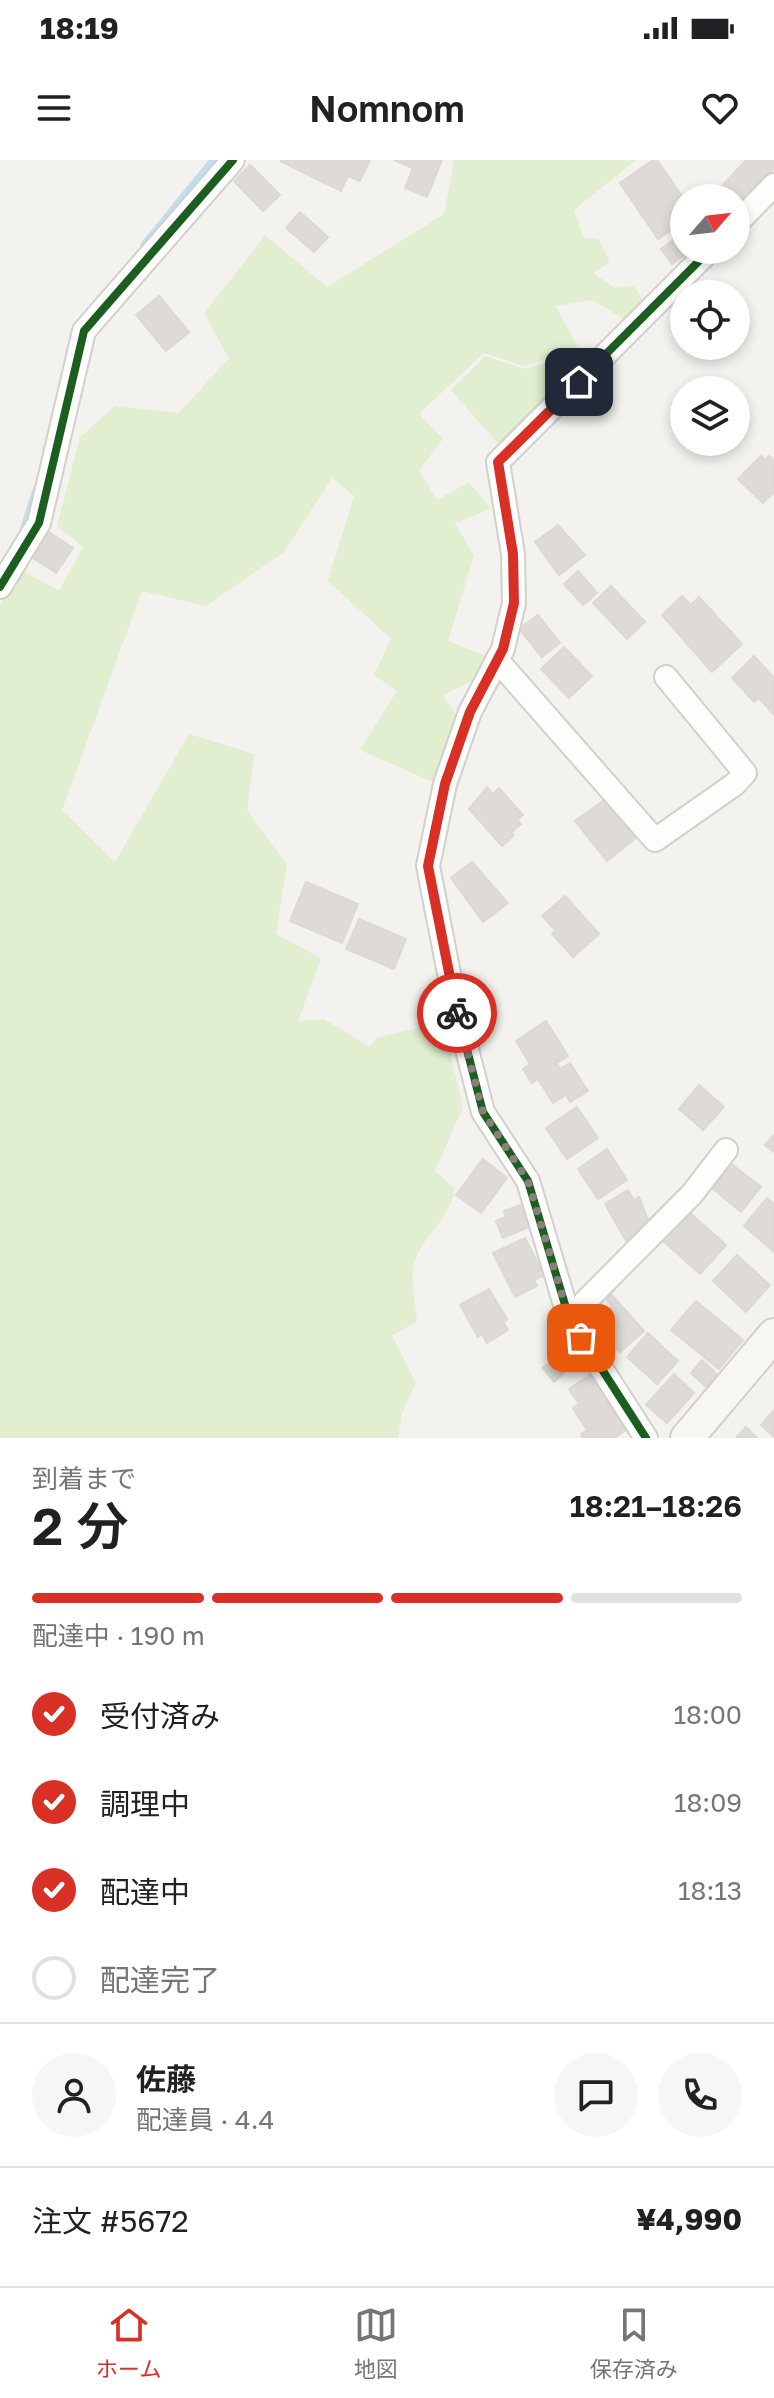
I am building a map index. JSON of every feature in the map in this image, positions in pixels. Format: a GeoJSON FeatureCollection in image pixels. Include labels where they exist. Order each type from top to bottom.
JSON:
{"type":"FeatureCollection","features":[{"type":"Feature","properties":{"kind":"street"},"geometry":{"type":"LineString","coordinates":[[0,587],[39,523],[84,331],[233,160]]}},
{"type":"Feature","properties":{"kind":"street"},"geometry":{"type":"LineString","coordinates":[[750,210],[774,185]]}},
{"type":"Feature","properties":{"kind":"street"},"geometry":{"type":"LineString","coordinates":[[646,1438],[569,1318],[528,1181],[483,1112],[454,999],[428,866],[450,770],[470,712],[497,660],[514,603],[513,554],[498,462],[696,264]]}},
{"type":"Feature","properties":{"kind":"street"},"geometry":{"type":"LineString","coordinates":[[497,660],[655,840],[735,784],[745,773],[666,677]]}},
{"type":"Feature","properties":{"kind":"street"},"geometry":{"type":"LineString","coordinates":[[569,1318],[692,1194],[726,1150]]}},
{"type":"Feature","properties":{"kind":"street"},"geometry":{"type":"LineString","coordinates":[[687,1438],[774,1335]]}},
{"type":"Feature","properties":{"kind":"green space"},"geometry":{"type":"Polygon","coordinates":[[[454,160],[636,160],[574,210],[584,238],[598,239],[610,262],[593,273],[615,288],[634,286],[646,305],[631,323],[592,300],[555,306],[579,349],[524,366],[484,353],[419,414],[443,439],[419,470],[437,500],[469,482],[491,509],[455,523],[474,556],[448,641],[489,657],[480,677],[443,695],[458,718],[433,782],[360,750],[397,691],[374,675],[391,639],[328,581],[354,496],[332,478],[284,552],[206,606],[142,591],[62,810],[115,862],[189,734],[254,754],[247,810],[287,864],[276,934],[321,958],[298,1021],[324,1019],[370,1047],[376,1038],[424,1026],[423,996],[434,986],[463,1107],[435,1171],[454,1188],[453,1198],[417,1255],[414,1265],[417,1322],[392,1335],[416,1383],[402,1413],[398,1438],[0,1438],[0,604],[23,571],[59,591],[83,547],[57,526],[80,437],[115,406],[179,413],[229,358],[204,314],[265,235],[327,287],[444,214],[454,160]]]}},
{"type":"Feature","properties":{"kind":"green space"},"geometry":{"type":"Polygon","coordinates":[[[580,352],[587,359],[502,448],[451,390],[485,356],[525,369],[580,352]]]}},
{"type":"Feature","properties":{"kind":"building"},"geometry":{"type":"Polygon","coordinates":[[[370,160],[360,181],[348,176],[341,191],[280,161],[370,160]]]}},
{"type":"Feature","properties":{"kind":"building"},"geometry":{"type":"Polygon","coordinates":[[[394,160],[442,160],[427,197],[405,188],[413,168],[394,160]]]}},
{"type":"Feature","properties":{"kind":"building"},"geometry":{"type":"Polygon","coordinates":[[[657,160],[674,184],[670,184],[670,231],[658,239],[620,183],[657,160]]]}},
{"type":"Feature","properties":{"kind":"building"},"geometry":{"type":"Polygon","coordinates":[[[746,160],[774,160],[774,168],[750,193],[750,184],[724,184],[746,160]]]}},
{"type":"Feature","properties":{"kind":"building"},"geometry":{"type":"Polygon","coordinates":[[[250,165],[280,195],[263,211],[234,181],[250,165]]]}},
{"type":"Feature","properties":{"kind":"building"},"geometry":{"type":"Polygon","coordinates":[[[300,212],[328,237],[314,252],[286,228],[300,212]]]}},
{"type":"Feature","properties":{"kind":"building"},"geometry":{"type":"Polygon","coordinates":[[[670,242],[670,261],[661,249],[670,242]]]}},
{"type":"Feature","properties":{"kind":"building"},"geometry":{"type":"Polygon","coordinates":[[[159,296],[189,332],[166,351],[136,315],[159,296]]]}},
{"type":"Feature","properties":{"kind":"building"},"geometry":{"type":"Polygon","coordinates":[[[761,456],[765,460],[769,456],[774,461],[774,492],[763,503],[738,479],[761,456]]]}},
{"type":"Feature","properties":{"kind":"building"},"geometry":{"type":"Polygon","coordinates":[[[558,525],[585,555],[559,575],[535,542],[558,525]]]}},
{"type":"Feature","properties":{"kind":"building"},"geometry":{"type":"Polygon","coordinates":[[[49,532],[73,548],[56,573],[33,558],[49,532]]]}},
{"type":"Feature","properties":{"kind":"building"},"geometry":{"type":"Polygon","coordinates":[[[578,571],[597,593],[583,605],[564,584],[578,571]]]}},
{"type":"Feature","properties":{"kind":"building"},"geometry":{"type":"Polygon","coordinates":[[[611,586],[645,622],[627,639],[593,603],[611,586]]]}},
{"type":"Feature","properties":{"kind":"building"},"geometry":{"type":"Polygon","coordinates":[[[682,596],[691,605],[699,597],[742,644],[712,672],[662,615],[682,596]]]}},
{"type":"Feature","properties":{"kind":"building"},"geometry":{"type":"Polygon","coordinates":[[[538,615],[560,643],[542,657],[519,629],[538,615]]]}},
{"type":"Feature","properties":{"kind":"building"},"geometry":{"type":"Polygon","coordinates":[[[564,647],[592,676],[569,698],[541,669],[564,647]]]}},
{"type":"Feature","properties":{"kind":"building"},"geometry":{"type":"Polygon","coordinates":[[[754,656],[774,678],[774,715],[759,698],[754,702],[732,678],[754,656]]]}},
{"type":"Feature","properties":{"kind":"building"},"geometry":{"type":"Polygon","coordinates":[[[487,787],[493,794],[499,788],[523,815],[517,820],[521,824],[511,833],[514,835],[502,846],[469,809],[487,787]]]}},
{"type":"Feature","properties":{"kind":"building"},"geometry":{"type":"Polygon","coordinates":[[[604,800],[636,838],[607,861],[575,821],[604,800]]]}},
{"type":"Feature","properties":{"kind":"building"},"geometry":{"type":"Polygon","coordinates":[[[472,862],[508,903],[483,922],[451,878],[472,862]]]}},
{"type":"Feature","properties":{"kind":"building"},"geometry":{"type":"Polygon","coordinates":[[[306,882],[358,904],[342,943],[290,921],[306,882]]]}},
{"type":"Feature","properties":{"kind":"building"},"geometry":{"type":"Polygon","coordinates":[[[565,896],[599,934],[573,957],[552,934],[555,930],[542,916],[565,896]]]}},
{"type":"Feature","properties":{"kind":"building"},"geometry":{"type":"Polygon","coordinates":[[[359,919],[406,939],[394,969],[346,949],[359,919]]]}},
{"type":"Feature","properties":{"kind":"building"},"geometry":{"type":"Polygon","coordinates":[[[546,1021],[568,1056],[557,1063],[560,1069],[570,1063],[588,1091],[570,1102],[566,1095],[553,1103],[538,1079],[532,1083],[523,1069],[530,1064],[516,1041],[546,1021]]]}},
{"type":"Feature","properties":{"kind":"building"},"geometry":{"type":"Polygon","coordinates":[[[699,1085],[724,1107],[703,1130],[679,1109],[699,1085]]]}},
{"type":"Feature","properties":{"kind":"building"},"geometry":{"type":"Polygon","coordinates":[[[577,1107],[598,1138],[567,1159],[546,1128],[577,1107]]]}},
{"type":"Feature","properties":{"kind":"building"},"geometry":{"type":"Polygon","coordinates":[[[774,1135],[774,1152],[765,1145],[774,1135]]]}},
{"type":"Feature","properties":{"kind":"building"},"geometry":{"type":"Polygon","coordinates":[[[607,1149],[627,1180],[598,1199],[578,1169],[607,1149]]]}},
{"type":"Feature","properties":{"kind":"building"},"geometry":{"type":"Polygon","coordinates":[[[483,1159],[507,1178],[481,1213],[456,1195],[483,1159]]]}},
{"type":"Feature","properties":{"kind":"building"},"geometry":{"type":"Polygon","coordinates":[[[730,1163],[761,1187],[741,1212],[711,1187],[730,1163]]]}},
{"type":"Feature","properties":{"kind":"building"},"geometry":{"type":"Polygon","coordinates":[[[628,1190],[634,1200],[639,1197],[651,1227],[626,1241],[605,1204],[628,1190]]]}},
{"type":"Feature","properties":{"kind":"building"},"geometry":{"type":"Polygon","coordinates":[[[767,1198],[774,1204],[774,1252],[744,1226],[767,1198]]]}},
{"type":"Feature","properties":{"kind":"building"},"geometry":{"type":"Polygon","coordinates":[[[520,1205],[529,1227],[503,1238],[496,1221],[506,1217],[504,1211],[520,1205]]]}},
{"type":"Feature","properties":{"kind":"building"},"geometry":{"type":"Polygon","coordinates":[[[688,1211],[726,1245],[700,1274],[662,1240],[688,1211]]]}},
{"type":"Feature","properties":{"kind":"building"},"geometry":{"type":"Polygon","coordinates":[[[525,1238],[544,1275],[534,1280],[537,1286],[515,1297],[493,1253],[525,1238]]]}},
{"type":"Feature","properties":{"kind":"building"},"geometry":{"type":"Polygon","coordinates":[[[737,1255],[770,1285],[746,1312],[713,1281],[737,1255]]]}},
{"type":"Feature","properties":{"kind":"building"},"geometry":{"type":"Polygon","coordinates":[[[489,1289],[507,1319],[503,1321],[508,1330],[487,1343],[482,1334],[478,1337],[460,1305],[489,1289]]]}},
{"type":"Feature","properties":{"kind":"building"},"geometry":{"type":"Polygon","coordinates":[[[611,1294],[644,1331],[620,1352],[594,1322],[612,1306],[606,1299],[611,1294]]]}},
{"type":"Feature","properties":{"kind":"building"},"geometry":{"type":"Polygon","coordinates":[[[696,1301],[743,1340],[719,1369],[671,1330],[696,1301]]]}},
{"type":"Feature","properties":{"kind":"building"},"geometry":{"type":"Polygon","coordinates":[[[648,1333],[678,1361],[657,1384],[627,1357],[648,1333]]]}},
{"type":"Feature","properties":{"kind":"building"},"geometry":{"type":"Polygon","coordinates":[[[553,1360],[564,1373],[554,1382],[543,1368],[553,1360]]]}},
{"type":"Feature","properties":{"kind":"building"},"geometry":{"type":"Polygon","coordinates":[[[702,1360],[717,1374],[706,1387],[691,1373],[702,1360]]]}},
{"type":"Feature","properties":{"kind":"building"},"geometry":{"type":"Polygon","coordinates":[[[674,1374],[694,1393],[667,1423],[646,1405],[674,1374]]]}},
{"type":"Feature","properties":{"kind":"building"},"geometry":{"type":"Polygon","coordinates":[[[590,1375],[626,1430],[614,1438],[583,1438],[581,1434],[587,1430],[573,1408],[579,1404],[569,1389],[590,1375]]]}},
{"type":"Feature","properties":{"kind":"building"},"geometry":{"type":"Polygon","coordinates":[[[774,1410],[774,1437],[761,1425],[774,1410]]]}},
{"type":"Feature","properties":{"kind":"building"},"geometry":{"type":"Polygon","coordinates":[[[746,1427],[757,1438],[736,1438],[746,1427]]]}},
{"type":"Feature","properties":{"kind":"waterway"},"geometry":{"type":"LineString","coordinates":[[144,245],[213,160]]}},
{"type":"Feature","properties":{"kind":"waterway"},"geometry":{"type":"LineString","coordinates":[[23,531],[36,490]]}},
{"type":"Feature","properties":{"kind":"cycle path"},"geometry":{"type":"LineString","coordinates":[[0,587],[39,523],[84,331],[233,160]]}},
{"type":"Feature","properties":{"kind":"cycle path"},"geometry":{"type":"LineString","coordinates":[[646,1438],[569,1318],[528,1181],[483,1112],[454,999],[428,866],[445,784],[470,712],[503,649],[514,603],[513,554],[498,462],[696,264]]}},
{"type":"Feature","properties":{"kind":"way so far"},"geometry":{"type":"LineString","coordinates":[[457,1013],[483,1112],[509,1147],[528,1181],[569,1318],[581,1338]]}},
{"type":"Feature","properties":{"kind":"route"},"geometry":{"type":"LineString","coordinates":[[457,1013],[428,866],[445,784],[470,712],[503,649],[514,603],[513,554],[502,503],[498,462],[579,382]]}}]}
